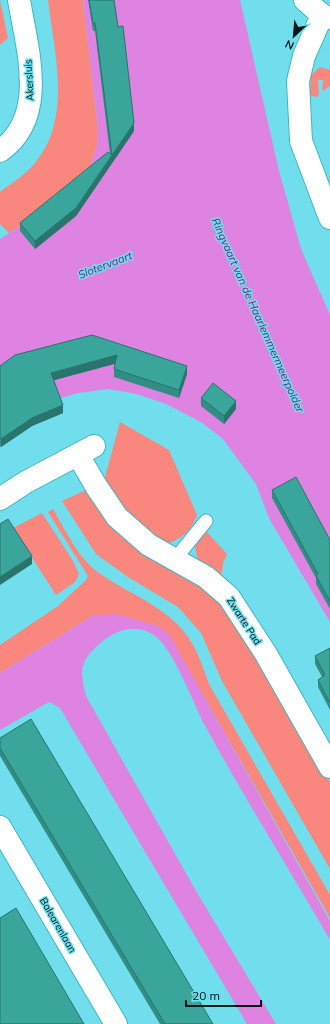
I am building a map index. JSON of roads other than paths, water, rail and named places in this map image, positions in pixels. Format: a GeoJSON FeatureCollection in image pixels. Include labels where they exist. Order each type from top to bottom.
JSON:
{"type":"FeatureCollection","features":[{"type":"Feature","properties":{"kind":"street","name":"Akersluis"},"geometry":{"type":"LineString","coordinates":[[0,151],[22,127],[30,104],[30,76],[19,0]]}},
{"type":"Feature","properties":{"kind":"street"},"geometry":{"type":"LineString","coordinates":[[305,0],[326,16],[304,56],[298,81],[301,141],[330,218]]}},
{"type":"Feature","properties":{"kind":"street","name":"Zwarte Pad"},"geometry":{"type":"LineString","coordinates":[[0,500],[26,482],[86,450],[96,486],[116,517],[149,545],[206,577],[229,597],[262,648],[330,767]]}},
{"type":"Feature","properties":{"kind":"street","name":"Balearenlaan"},"geometry":{"type":"LineString","coordinates":[[0,827],[8,857],[116,1024]]}},
{"type":"Feature","properties":{"kind":"lane"},"geometry":{"type":"LineString","coordinates":[[175,559],[206,521]]}},
{"type":"Feature","properties":{"kind":"water"},"geometry":{"type":"Polygon","coordinates":[[[83,0],[240,0],[279,171],[301,249],[330,315],[330,622],[270,520],[256,484],[223,439],[201,422],[166,404],[137,394],[109,389],[78,393],[50,401],[0,432],[0,239],[52,206],[84,177],[92,162],[97,145],[98,129],[83,0]]]}},
{"type":"Feature","properties":{"kind":"water"},"geometry":{"type":"Polygon","coordinates":[[[116,614],[159,626],[170,636],[330,921],[330,940],[218,750],[203,722],[182,675],[161,642],[154,635],[146,631],[130,629],[114,634],[100,643],[85,660],[83,665],[82,676],[86,696],[196,891],[276,1024],[247,1024],[60,708],[49,702],[0,730],[0,673],[94,615],[116,614]]]}},
{"type":"Feature","properties":{"kind":"water label","name":"Slotervaart"},"geometry":{"type":"Point","coordinates":[105,265]}},
{"type":"Feature","properties":{"kind":"water label","name":"Ringvaart van de Haarlemmermeerpolder"},"geometry":{"type":"Point","coordinates":[258,315]}}]}
